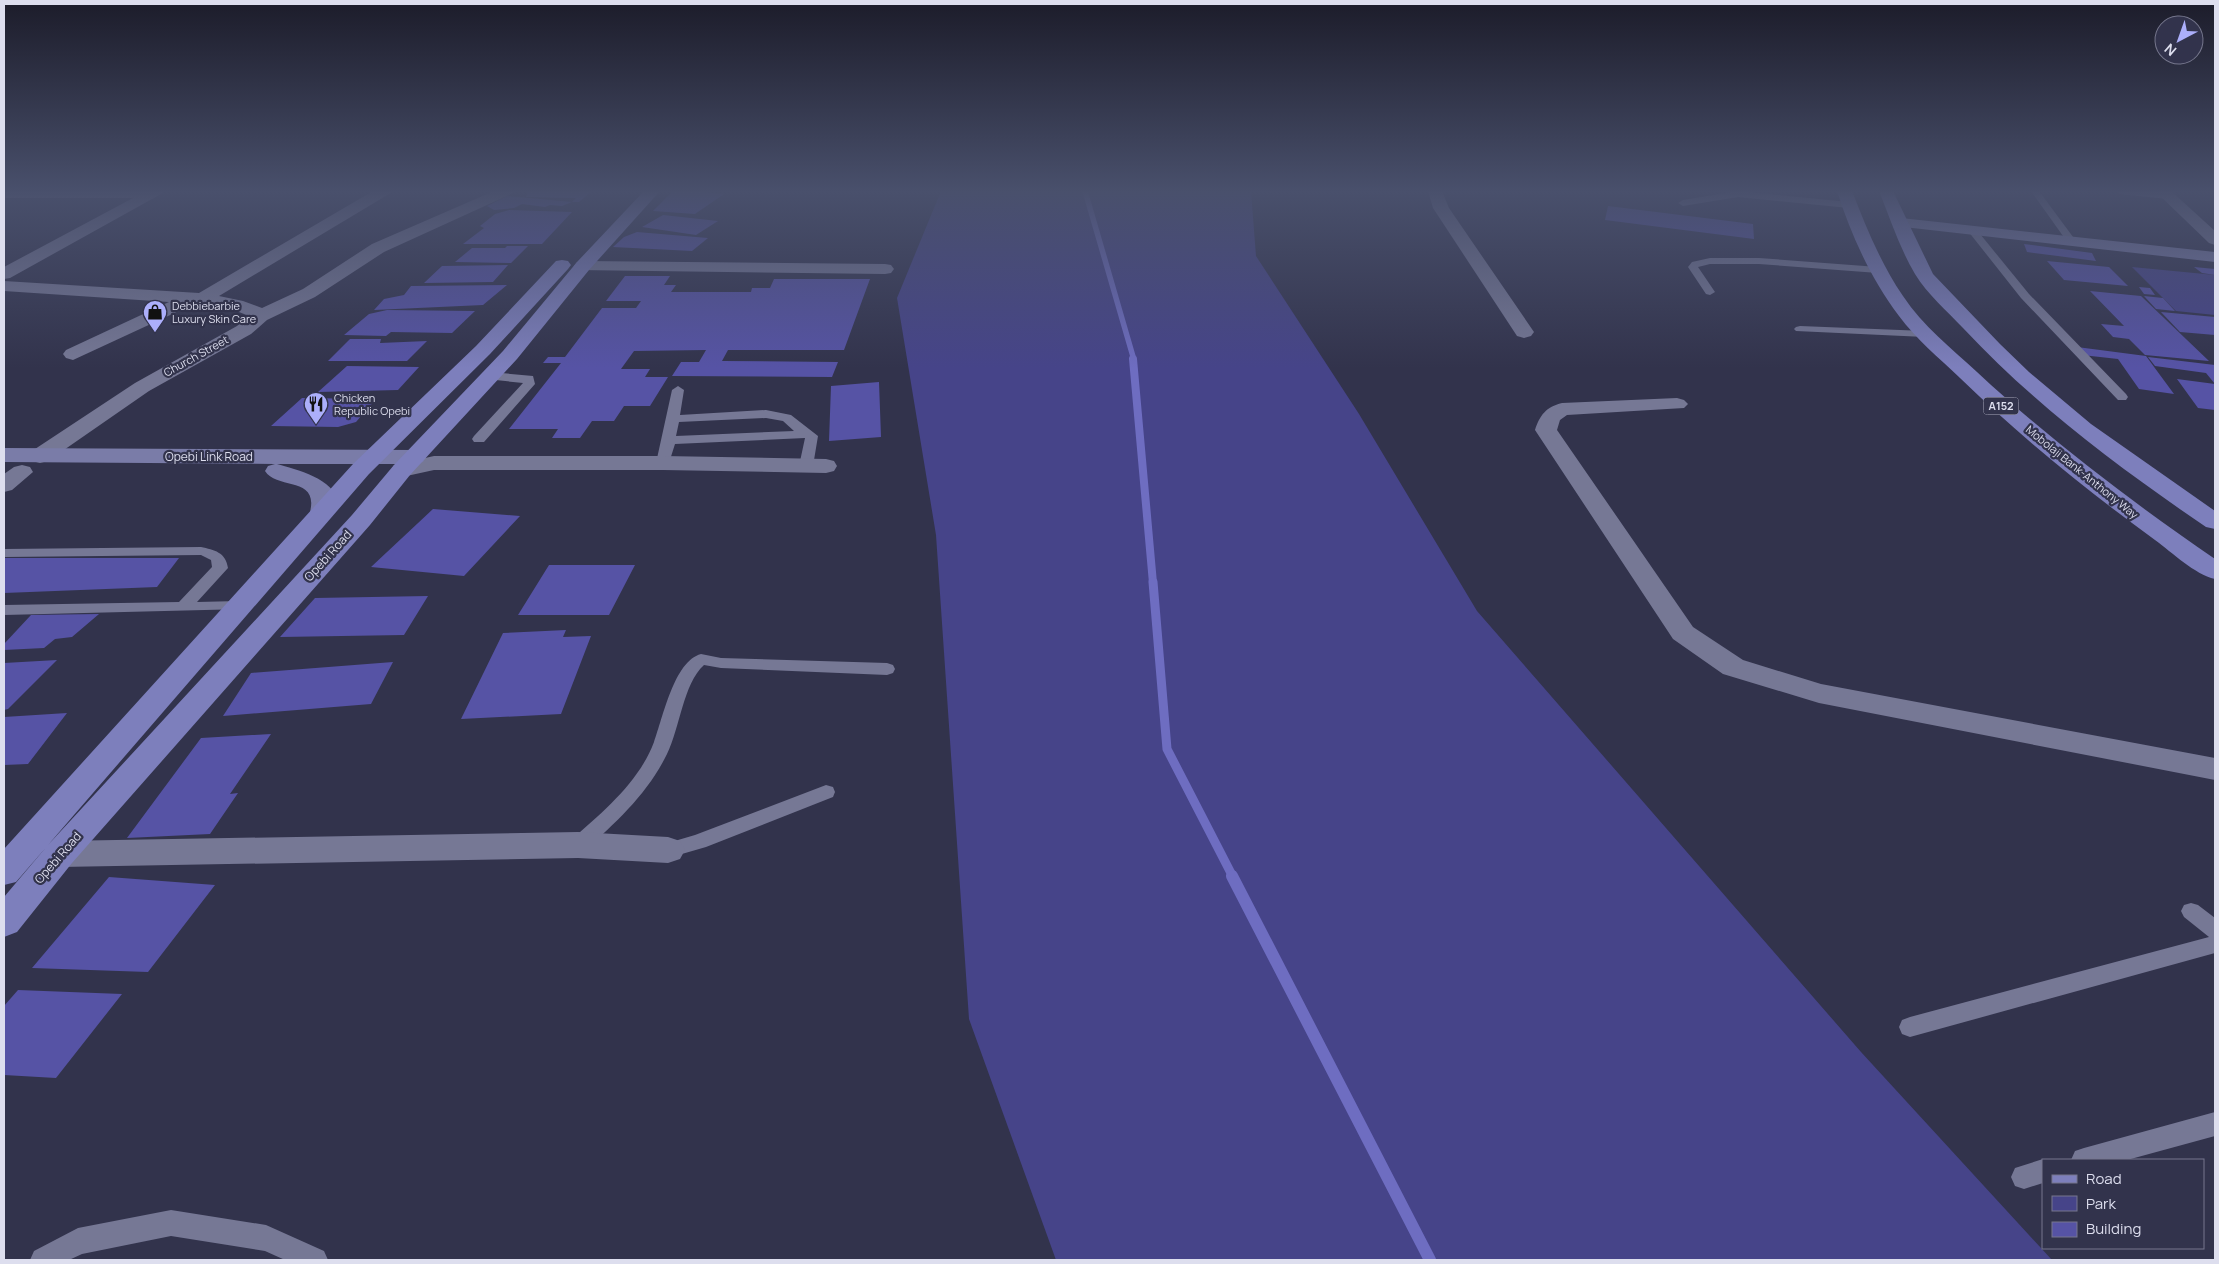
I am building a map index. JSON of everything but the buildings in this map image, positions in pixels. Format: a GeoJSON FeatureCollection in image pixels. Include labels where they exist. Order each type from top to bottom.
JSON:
{"type":"FeatureCollection","features":[{"type":"Feature","properties":{"kind":"main road"},"geometry":{"type":"LineString","coordinates":[[4,872],[367,462],[483,350],[577,250]]}},
{"type":"Feature","properties":{"kind":"main road","name":"Opebi Road"},"geometry":{"type":"LineString","coordinates":[[4,922],[60,854],[361,520],[417,463],[599,250]]}},
{"type":"Feature","properties":{"kind":"main road","name":"Mobolaji Bank-Anthony Way"},"geometry":{"type":"LineString","coordinates":[[1869,250],[1887,287],[1906,313],[1925,334],[1996,402],[2109,494],[2215,571]]}},
{"type":"Feature","properties":{"kind":"main road","name":"A152"},"geometry":{"type":"LineString","coordinates":[[1913,250],[1925,275],[2006,362],[2036,390],[2090,434],[2172,494],[2215,522]]}},
{"type":"Feature","properties":{"kind":"main road"},"geometry":{"type":"LineString","coordinates":[[2152,250],[2215,257]]}},
{"type":"Feature","properties":{"kind":"main road"},"geometry":{"type":"LineString","coordinates":[[318,458],[371,442],[412,420]]}},
{"type":"Feature","properties":{"kind":"main road","name":"Opebi Link Road"},"geometry":{"type":"LineString","coordinates":[[4,455],[318,458],[367,462],[417,463]]}},
{"type":"Feature","properties":{"kind":"main road","name":"Opebi Link Road"},"geometry":{"type":"LineString","coordinates":[[10,476],[276,471],[367,462]]}},
{"type":"Feature","properties":{"kind":"main road"},"geometry":{"type":"LineString","coordinates":[[276,471],[306,481],[318,490],[324,498],[322,512]]}},
{"type":"Feature","properties":{"kind":"street"},"geometry":{"type":"LineString","coordinates":[[4,274],[48,250]]}},
{"type":"Feature","properties":{"kind":"street"},"geometry":{"type":"LineString","coordinates":[[73,354],[196,299],[281,250]]}},
{"type":"Feature","properties":{"kind":"street","name":"Church Street"},"geometry":{"type":"LineString","coordinates":[[40,456],[142,387],[244,330],[260,316],[309,293],[375,250]]}},
{"type":"Feature","properties":{"kind":"street"},"geometry":{"type":"LineString","coordinates":[[1469,250],[1524,332]]}},
{"type":"Feature","properties":{"kind":"street"},"geometry":{"type":"LineString","coordinates":[[584,266],[885,269]]}},
{"type":"Feature","properties":{"kind":"street"},"geometry":{"type":"LineString","coordinates":[[4,286],[196,299],[237,305],[253,310],[260,316]]}},
{"type":"Feature","properties":{"kind":"street"},"geometry":{"type":"LineString","coordinates":[[1677,404],[1562,409],[1550,417],[1546,430],[1683,633],[1733,667],[1819,693],[2215,769]]}},
{"type":"Feature","properties":{"kind":"street"},"geometry":{"type":"LineString","coordinates":[[417,463],[663,463],[816,466]]}},
{"type":"Feature","properties":{"kind":"street"},"geometry":{"type":"LineString","coordinates":[[60,854],[578,845],[668,850]]}},
{"type":"Feature","properties":{"kind":"lane"},"geometry":{"type":"LineString","coordinates":[[1989,250],[2025,296],[2122,397]]}},
{"type":"Feature","properties":{"kind":"lane"},"geometry":{"type":"LineString","coordinates":[[1710,292],[1693,267],[1696,264],[1710,261],[1760,261],[1878,270]]}},
{"type":"Feature","properties":{"kind":"lane"},"geometry":{"type":"LineString","coordinates":[[1800,329],[1925,334]]}},
{"type":"Feature","properties":{"kind":"lane"},"geometry":{"type":"LineString","coordinates":[[479,440],[529,384],[529,379],[522,377],[490,376]]}},
{"type":"Feature","properties":{"kind":"lane"},"geometry":{"type":"LineString","coordinates":[[663,463],[670,440],[678,390]]}},
{"type":"Feature","properties":{"kind":"lane"},"geometry":{"type":"LineString","coordinates":[[672,419],[766,414],[787,418],[806,434]]}},
{"type":"Feature","properties":{"kind":"lane"},"geometry":{"type":"LineString","coordinates":[[670,440],[806,434],[812,436],[816,466]]}},
{"type":"Feature","properties":{"kind":"lane"},"geometry":{"type":"LineString","coordinates":[[4,553],[201,550],[216,555],[220,560],[220,568],[183,607]]}},
{"type":"Feature","properties":{"kind":"lane"},"geometry":{"type":"LineString","coordinates":[[4,610],[239,606]]}},
{"type":"Feature","properties":{"kind":"lane"},"geometry":{"type":"LineString","coordinates":[[578,845],[610,816],[647,774],[659,752],[686,674],[695,662],[701,659],[721,662],[887,669]]}},
{"type":"Feature","properties":{"kind":"lane"},"geometry":{"type":"LineString","coordinates":[[668,850],[699,842],[826,792]]}},
{"type":"Feature","properties":{"kind":"lane"},"geometry":{"type":"LineString","coordinates":[[2191,911],[2215,930]]}},
{"type":"Feature","properties":{"kind":"lane"},"geometry":{"type":"LineString","coordinates":[[1910,1027],[2215,944]]}},
{"type":"Feature","properties":{"kind":"lane"},"geometry":{"type":"LineString","coordinates":[[2088,1159],[2215,1124]]}},
{"type":"Feature","properties":{"kind":"lane"},"geometry":{"type":"LineString","coordinates":[[43,1260],[78,1241],[171,1223],[266,1238],[315,1260]]}},
{"type":"Feature","properties":{"kind":"green space"},"geometry":{"type":"Polygon","coordinates":[[[917,250],[1256,250],[1256,256],[1359,414],[1477,611],[1861,1052],[2052,1260],[1056,1260],[969,1019],[936,535],[897,298],[917,250]]]}},
{"type":"Feature","properties":{"kind":"green space"},"geometry":{"type":"Polygon","coordinates":[[[2132,267],[2215,275],[2215,315],[2176,311],[2132,267]]]}},
{"type":"Feature","properties":{"kind":"waterway"},"geometry":{"type":"LineString","coordinates":[[1102,250],[1134,360]]}},
{"type":"Feature","properties":{"kind":"waterway"},"geometry":{"type":"LineString","coordinates":[[1133,359],[1153,583]]}},
{"type":"Feature","properties":{"kind":"waterway"},"geometry":{"type":"LineString","coordinates":[[1153,582],[1167,749],[1233,877]]}},
{"type":"Feature","properties":{"kind":"waterway"},"geometry":{"type":"LineString","coordinates":[[1232,876],[1430,1260]]}},
{"type":"Feature","properties":{"kind":"place","name":"Debbiebarbie Luxury Skin Care"},"geometry":{"type":"Point","coordinates":[155,333]}},
{"type":"Feature","properties":{"kind":"place","name":"Chicken Republic Opebi"},"geometry":{"type":"Point","coordinates":[316,425]}}]}
